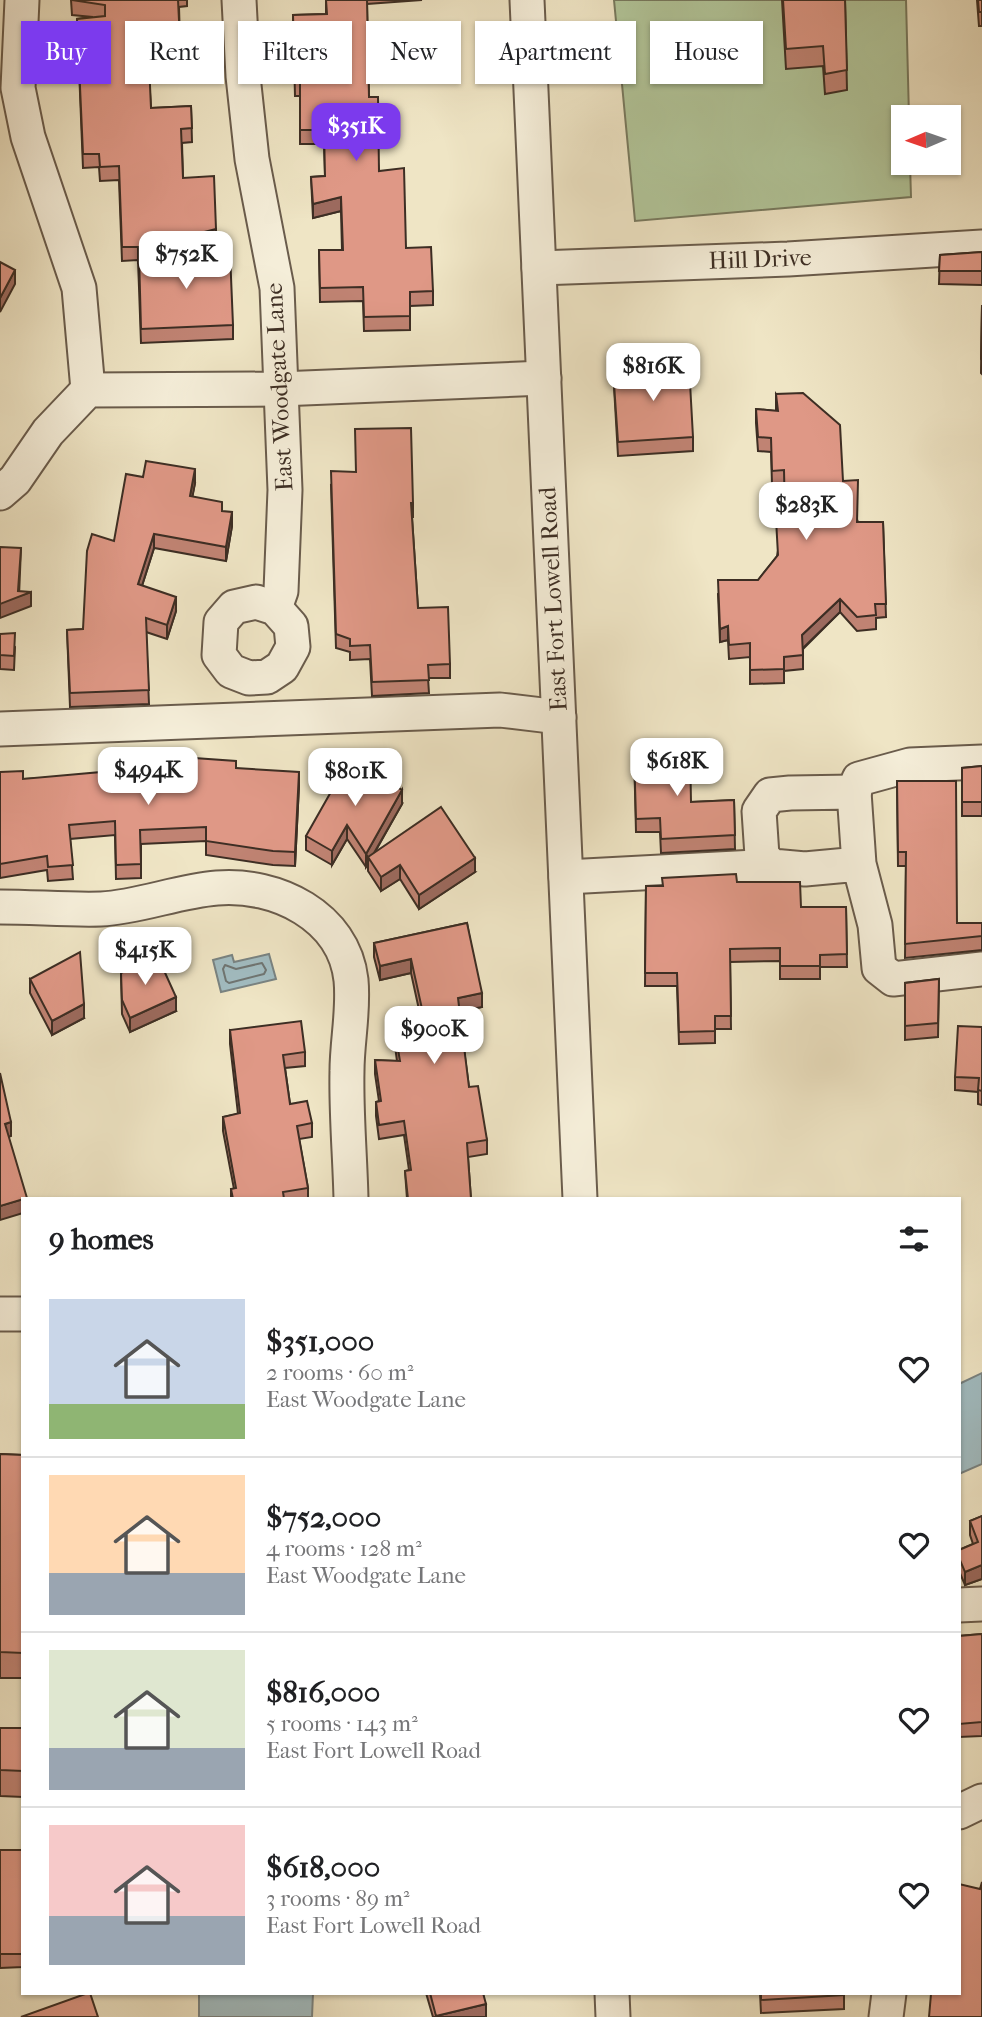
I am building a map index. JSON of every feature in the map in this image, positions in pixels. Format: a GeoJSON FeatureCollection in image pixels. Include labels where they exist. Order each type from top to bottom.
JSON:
{"type":"FeatureCollection","features":[{"type":"Feature","properties":{"kind":"street"},"geometry":{"type":"LineString","coordinates":[[22,0],[18,88],[28,138],[79,288],[88,390]]}},
{"type":"Feature","properties":{"kind":"street","name":"East Woodgate Lane"},"geometry":{"type":"LineString","coordinates":[[239,0],[243,76],[252,159],[276,288],[285,490],[281,591],[275,608]]}},
{"type":"Feature","properties":{"kind":"street","name":"East Fort Lowell Road"},"geometry":{"type":"LineString","coordinates":[[527,0],[580,1197]]}},
{"type":"Feature","properties":{"kind":"street","name":"Hill Drive"},"geometry":{"type":"LineString","coordinates":[[539,268],[788,259],[982,247]]}},
{"type":"Feature","properties":{"kind":"street"},"geometry":{"type":"LineString","coordinates":[[0,493],[15,480],[48,432],[88,390],[280,389],[544,378]]}},
{"type":"Feature","properties":{"kind":"street"},"geometry":{"type":"LineString","coordinates":[[0,729],[500,710],[559,717]]}},
{"type":"Feature","properties":{"kind":"street"},"geometry":{"type":"LineString","coordinates":[[982,762],[910,765],[859,779],[854,792],[859,864],[876,925],[879,968],[892,979],[982,969]]}},
{"type":"Feature","properties":{"kind":"street"},"geometry":{"type":"LineString","coordinates":[[772,866],[762,856],[759,811],[770,795],[854,792]]}},
{"type":"Feature","properties":{"kind":"street"},"geometry":{"type":"LineString","coordinates":[[566,877],[772,866],[805,869],[859,864]]}},
{"type":"Feature","properties":{"kind":"street"},"geometry":{"type":"LineString","coordinates":[[0,907],[102,909],[218,887],[268,891],[307,909],[328,927],[345,952],[351,980],[351,1019],[346,1070],[351,1197]]}},
{"type":"Feature","properties":{"kind":"street"},"geometry":{"type":"LineString","coordinates":[[0,1314],[21,1314]]}},
{"type":"Feature","properties":{"kind":"street"},"geometry":{"type":"LineString","coordinates":[[961,1605],[982,1604]]}},
{"type":"Feature","properties":{"kind":"street"},"geometry":{"type":"LineString","coordinates":[[961,1811],[982,1801]]}},
{"type":"Feature","properties":{"kind":"street"},"geometry":{"type":"LineString","coordinates":[[612,1995],[613,2017]]}},
{"type":"Feature","properties":{"kind":"street"},"geometry":{"type":"LineString","coordinates":[[886,2017],[889,1995]]}},
{"type":"Feature","properties":{"kind":"green space"},"geometry":{"type":"Polygon","coordinates":[[[614,0],[906,0],[909,105],[891,105],[891,175],[910,175],[911,197],[635,221],[622,84],[636,84],[636,21],[616,21],[614,0]]]}},
{"type":"Feature","properties":{"kind":"water"},"geometry":{"type":"Polygon","coordinates":[[[269,954],[276,979],[221,992],[213,960],[232,955],[234,962],[269,954]]]}},
{"type":"Feature","properties":{"kind":"water"},"geometry":{"type":"Polygon","coordinates":[[[982,1373],[982,1464],[961,1473],[961,1383],[982,1373]]]}},
{"type":"Feature","properties":{"kind":"water"},"geometry":{"type":"Polygon","coordinates":[[[199,1995],[313,1995],[312,2017],[199,2017],[199,1995]]]}},
{"type":"Feature","properties":{"kind":"building"},"geometry":{"type":"Polygon","coordinates":[[[72,0],[178,0],[179,21],[125,21],[125,84],[150,84],[151,108],[191,106],[192,128],[181,129],[183,178],[214,176],[216,229],[138,249],[122,247],[119,166],[100,167],[99,154],[83,154],[80,84],[111,84],[111,21],[77,19],[105,16],[105,5],[72,0]]]}},
{"type":"Feature","properties":{"kind":"building"},"geometry":{"type":"Polygon","coordinates":[[[326,0],[367,0],[366,84],[369,84],[369,97],[378,97],[379,171],[404,168],[406,248],[431,247],[433,291],[410,292],[410,316],[364,317],[363,287],[320,288],[319,250],[343,250],[341,197],[313,204],[311,177],[325,176],[324,130],[300,130],[300,84],[352,84],[352,21],[293,21],[293,15],[327,14],[326,0]]]}},
{"type":"Feature","properties":{"kind":"building"},"geometry":{"type":"Polygon","coordinates":[[[783,0],[845,0],[847,70],[825,74],[823,46],[786,49],[783,0]]]}},
{"type":"Feature","properties":{"kind":"building"},"geometry":{"type":"Polygon","coordinates":[[[978,0],[982,0],[982,12],[979,12],[978,0]]]}},
{"type":"Feature","properties":{"kind":"building"},"geometry":{"type":"Polygon","coordinates":[[[982,252],[982,271],[939,271],[940,255],[982,252]]]}},
{"type":"Feature","properties":{"kind":"building"},"geometry":{"type":"Polygon","coordinates":[[[230,253],[233,325],[141,329],[139,255],[230,253]]]}},
{"type":"Feature","properties":{"kind":"building"},"geometry":{"type":"Polygon","coordinates":[[[0,262],[15,270],[0,298],[0,262]]]}},
{"type":"Feature","properties":{"kind":"building"},"geometry":{"type":"Polygon","coordinates":[[[689,365],[693,437],[618,442],[613,369],[689,365]]]}},
{"type":"Feature","properties":{"kind":"building"},"geometry":{"type":"Polygon","coordinates":[[[803,393],[840,425],[843,481],[858,480],[857,522],[883,522],[886,604],[875,604],[876,615],[857,617],[840,599],[802,635],[803,655],[784,657],[784,669],[750,670],[750,643],[729,645],[728,626],[720,629],[718,580],[758,580],[778,555],[776,519],[785,518],[784,470],[772,471],[771,438],[758,437],[756,409],[778,411],[776,394],[803,393]]]}},
{"type":"Feature","properties":{"kind":"building"},"geometry":{"type":"Polygon","coordinates":[[[411,428],[411,503],[418,608],[448,607],[450,664],[428,665],[429,680],[372,682],[370,645],[350,646],[350,639],[336,634],[331,471],[356,472],[355,429],[411,428]]]}},
{"type":"Feature","properties":{"kind":"building"},"geometry":{"type":"Polygon","coordinates":[[[146,461],[195,469],[190,496],[222,502],[222,511],[232,512],[226,547],[154,534],[138,584],[176,597],[167,625],[146,618],[149,690],[70,693],[67,630],[83,629],[87,551],[92,534],[114,541],[126,474],[143,477],[146,461]]]}},
{"type":"Feature","properties":{"kind":"building"},"geometry":{"type":"Polygon","coordinates":[[[0,547],[21,548],[18,591],[31,592],[0,604],[0,547]]]}},
{"type":"Feature","properties":{"kind":"building"},"geometry":{"type":"Polygon","coordinates":[[[15,633],[14,656],[0,655],[0,634],[15,633]]]}},
{"type":"Feature","properties":{"kind":"building"},"geometry":{"type":"Polygon","coordinates":[[[690,749],[691,802],[734,800],[735,835],[661,839],[660,818],[636,819],[634,751],[690,749]]]}},
{"type":"Feature","properties":{"kind":"building"},"geometry":{"type":"Polygon","coordinates":[[[180,757],[236,761],[236,768],[299,772],[295,852],[206,841],[206,827],[140,830],[141,864],[116,865],[115,821],[69,825],[73,865],[48,867],[47,856],[0,864],[0,772],[23,771],[23,779],[112,771],[112,764],[180,761],[180,757]]]}},
{"type":"Feature","properties":{"kind":"building"},"geometry":{"type":"Polygon","coordinates":[[[349,760],[402,790],[366,854],[347,825],[332,851],[306,836],[349,760]]]}},
{"type":"Feature","properties":{"kind":"building"},"geometry":{"type":"Polygon","coordinates":[[[982,766],[982,802],[962,802],[962,768],[982,766]]]}},
{"type":"Feature","properties":{"kind":"building"},"geometry":{"type":"Polygon","coordinates":[[[897,781],[956,781],[957,923],[982,923],[982,936],[905,944],[906,852],[898,852],[897,781]]]}},
{"type":"Feature","properties":{"kind":"building"},"geometry":{"type":"Polygon","coordinates":[[[441,807],[475,858],[419,895],[400,865],[381,877],[368,857],[441,807]]]}},
{"type":"Feature","properties":{"kind":"building"},"geometry":{"type":"Polygon","coordinates":[[[736,874],[737,882],[800,882],[801,907],[846,907],[847,954],[820,955],[820,966],[780,966],[780,948],[730,949],[731,1016],[715,1016],[715,1031],[679,1032],[677,973],[645,973],[646,886],[663,886],[662,878],[736,874]]]}},
{"type":"Feature","properties":{"kind":"building"},"geometry":{"type":"Polygon","coordinates":[[[467,923],[482,993],[458,998],[469,1087],[478,1086],[487,1140],[467,1143],[471,1197],[408,1197],[405,1171],[411,1170],[404,1121],[379,1125],[376,1102],[381,1101],[375,1060],[400,1061],[395,1032],[426,1027],[411,959],[380,966],[374,943],[467,923]]]}},
{"type":"Feature","properties":{"kind":"building"},"geometry":{"type":"Polygon","coordinates":[[[80,952],[84,1004],[52,1021],[30,979],[80,952]]]}},
{"type":"Feature","properties":{"kind":"building"},"geometry":{"type":"Polygon","coordinates":[[[157,955],[176,997],[130,1018],[122,1000],[121,973],[157,955]]]}},
{"type":"Feature","properties":{"kind":"building"},"geometry":{"type":"Polygon","coordinates":[[[939,979],[938,1023],[905,1026],[905,983],[939,979]]]}},
{"type":"Feature","properties":{"kind":"building"},"geometry":{"type":"Polygon","coordinates":[[[301,1021],[305,1052],[283,1055],[290,1104],[307,1101],[312,1123],[297,1126],[308,1188],[283,1192],[284,1197],[233,1197],[231,1189],[236,1188],[223,1117],[240,1113],[230,1030],[301,1021]]]}},
{"type":"Feature","properties":{"kind":"building"},"geometry":{"type":"Polygon","coordinates":[[[958,1026],[982,1027],[982,1091],[978,1090],[979,1078],[955,1077],[958,1026]]]}},
{"type":"Feature","properties":{"kind":"building"},"geometry":{"type":"Polygon","coordinates":[[[0,1073],[11,1122],[5,1124],[27,1197],[0,1206],[0,1073]]]}},
{"type":"Feature","properties":{"kind":"building"},"geometry":{"type":"Polygon","coordinates":[[[0,1454],[21,1455],[21,1653],[0,1652],[0,1454]]]}},
{"type":"Feature","properties":{"kind":"building"},"geometry":{"type":"Polygon","coordinates":[[[982,1516],[982,1565],[965,1572],[961,1563],[961,1549],[978,1542],[970,1521],[982,1516]]]}},
{"type":"Feature","properties":{"kind":"building"},"geometry":{"type":"Polygon","coordinates":[[[982,1634],[982,1722],[961,1724],[961,1636],[982,1634]]]}},
{"type":"Feature","properties":{"kind":"building"},"geometry":{"type":"Polygon","coordinates":[[[0,1728],[21,1728],[21,1771],[0,1770],[0,1728]]]}},
{"type":"Feature","properties":{"kind":"building"},"geometry":{"type":"Polygon","coordinates":[[[0,1850],[21,1850],[21,1954],[0,1954],[0,1850]]]}},
{"type":"Feature","properties":{"kind":"building"},"geometry":{"type":"Polygon","coordinates":[[[982,1882],[982,2017],[929,2017],[931,1995],[961,1995],[961,1884],[980,1889],[982,1882]]]}},
{"type":"Feature","properties":{"kind":"building"},"geometry":{"type":"Polygon","coordinates":[[[82,1995],[91,1995],[98,2017],[21,2017],[82,1995]]]}},
{"type":"Feature","properties":{"kind":"building"},"geometry":{"type":"Polygon","coordinates":[[[431,1995],[484,1995],[486,2004],[436,2016],[431,1995]]]}},
{"type":"Feature","properties":{"kind":"building"},"geometry":{"type":"Polygon","coordinates":[[[761,1995],[844,1995],[761,2000],[761,1995]]]}}]}
